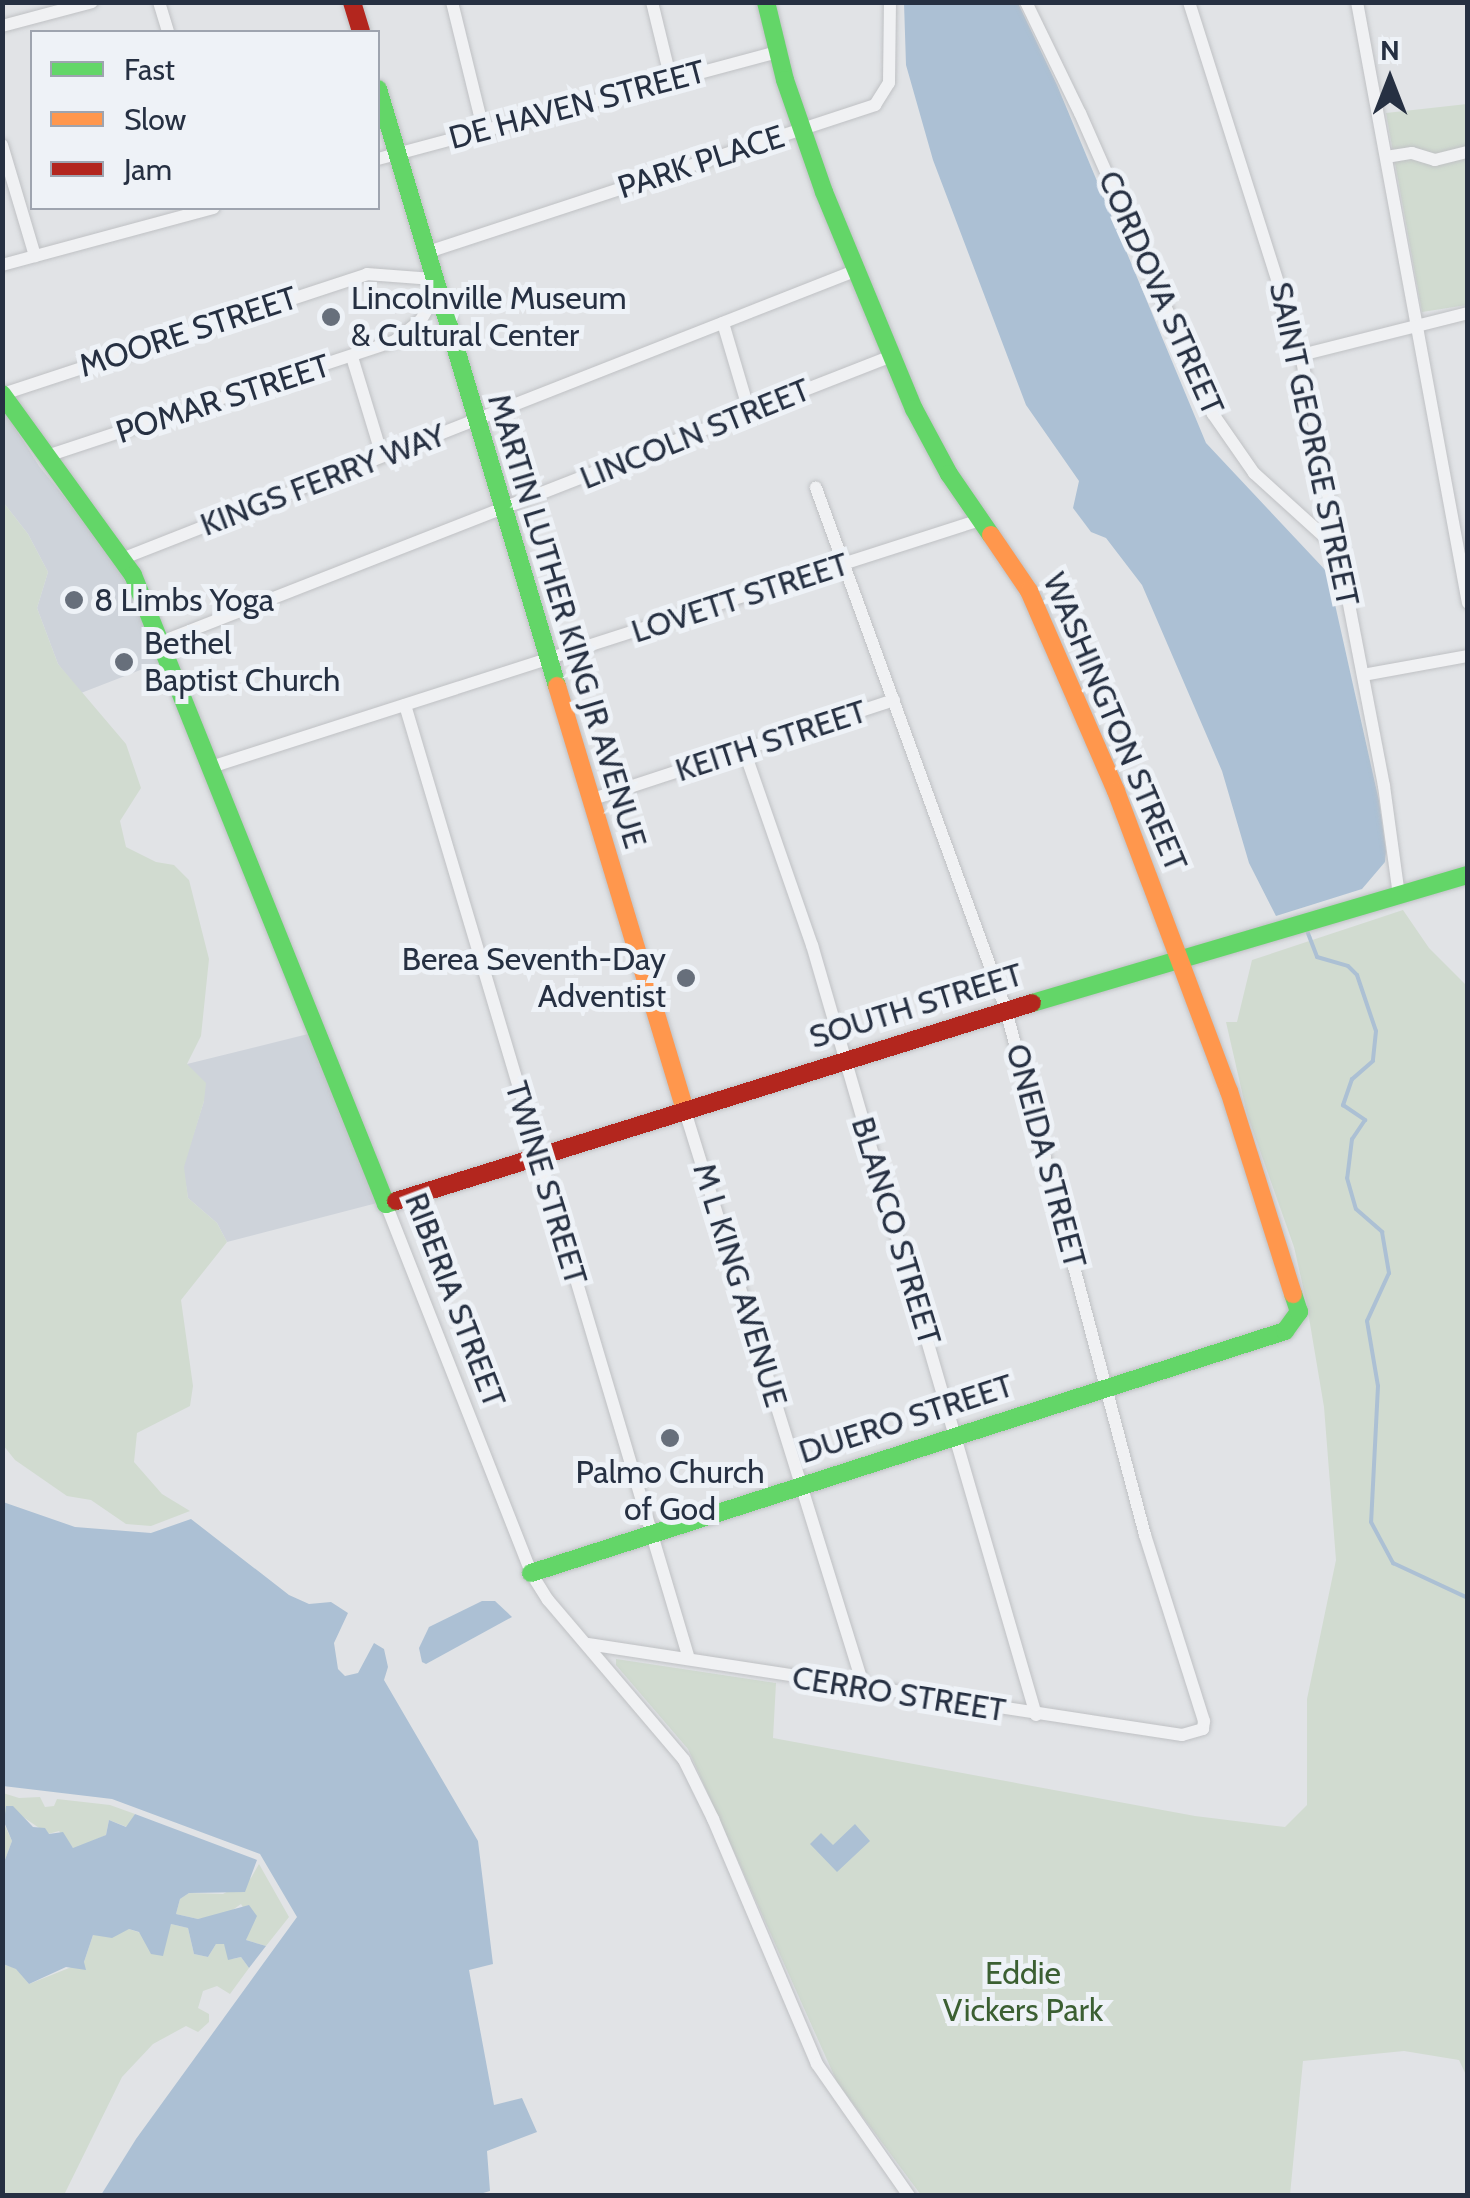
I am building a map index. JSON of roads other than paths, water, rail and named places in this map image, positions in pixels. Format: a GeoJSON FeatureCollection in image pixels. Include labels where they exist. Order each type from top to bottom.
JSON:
{"type":"FeatureCollection","features":[{"type":"Feature","properties":{"kind":"street"},"geometry":{"type":"LineString","coordinates":[[2,26],[92,2]]}},
{"type":"Feature","properties":{"kind":"street"},"geometry":{"type":"LineString","coordinates":[[159,2],[167,30]]}},
{"type":"Feature","properties":{"kind":"street"},"geometry":{"type":"LineString","coordinates":[[352,2],[360,30]]}},
{"type":"Feature","properties":{"kind":"street"},"geometry":{"type":"LineString","coordinates":[[452,2],[483,128]]}},
{"type":"Feature","properties":{"kind":"street"},"geometry":{"type":"LineString","coordinates":[[652,2],[670,80]]}},
{"type":"Feature","properties":{"kind":"street","name":"WASHINGTON STREET"},"geometry":{"type":"LineString","coordinates":[[766,2],[802,130],[930,442],[1018,572],[1054,644],[1180,958],[1299,1303],[1297,1319]]}},
{"type":"Feature","properties":{"kind":"street","name":"PARK PLACE"},"geometry":{"type":"LineString","coordinates":[[425,254],[867,110],[882,99],[889,83],[890,2]]}},
{"type":"Feature","properties":{"kind":"street","name":"CORDOVA STREET"},"geometry":{"type":"LineString","coordinates":[[1026,2],[1080,113],[1213,414],[1254,472],[1341,552]]}},
{"type":"Feature","properties":{"kind":"street","name":"SAINT GEORGE STREET"},"geometry":{"type":"LineString","coordinates":[[1189,2],[1301,355],[1341,552],[1399,895]]}},
{"type":"Feature","properties":{"kind":"street"},"geometry":{"type":"LineString","coordinates":[[1357,2],[1468,603]]}},
{"type":"Feature","properties":{"kind":"street","name":"DE HAVEN STREET"},"geometry":{"type":"LineString","coordinates":[[380,157],[777,52]]}},
{"type":"Feature","properties":{"kind":"street","name":"MARTIN LUTHER KING JR AVENUE"},"geometry":{"type":"LineString","coordinates":[[380,96],[546,660],[686,1112]]}},
{"type":"Feature","properties":{"kind":"street"},"geometry":{"type":"LineString","coordinates":[[2,145],[36,256]]}},
{"type":"Feature","properties":{"kind":"street"},"geometry":{"type":"LineString","coordinates":[[1386,156],[1412,153],[1436,160],[1468,152]]}},
{"type":"Feature","properties":{"kind":"street"},"geometry":{"type":"LineString","coordinates":[[2,266],[205,210]]}},
{"type":"Feature","properties":{"kind":"street","name":"KINGS FERRY WAY"},"geometry":{"type":"LineString","coordinates":[[124,558],[857,270]]}},
{"type":"Feature","properties":{"kind":"street","name":"MOORE STREET"},"geometry":{"type":"LineString","coordinates":[[3,394],[367,274],[435,286]]}},
{"type":"Feature","properties":{"kind":"street","name":"POMAR STREET"},"geometry":{"type":"LineString","coordinates":[[44,456],[352,357],[409,332],[435,286]]}},
{"type":"Feature","properties":{"kind":"street"},"geometry":{"type":"LineString","coordinates":[[1301,355],[1468,313]]}},
{"type":"Feature","properties":{"kind":"street"},"geometry":{"type":"LineString","coordinates":[[723,324],[750,414]]}},
{"type":"Feature","properties":{"kind":"street","name":"LINCOLN STREET"},"geometry":{"type":"LineString","coordinates":[[161,642],[894,355]]}},
{"type":"Feature","properties":{"kind":"street"},"geometry":{"type":"LineString","coordinates":[[352,357],[382,456]]}},
{"type":"Feature","properties":{"kind":"street","name":"RIBERIA STREET"},"geometry":{"type":"LineString","coordinates":[[3,394],[44,456],[124,558],[386,1204],[530,1573],[548,1600],[684,1760],[818,2064],[908,2196]]}},
{"type":"Feature","properties":{"kind":"street","name":"ONEIDA STREET"},"geometry":{"type":"LineString","coordinates":[[816,488],[1006,1010],[1145,1534],[1204,1721]]}},
{"type":"Feature","properties":{"kind":"street","name":"LOVETT STREET"},"geometry":{"type":"LineString","coordinates":[[210,767],[983,519]]}},
{"type":"Feature","properties":{"kind":"street"},"geometry":{"type":"LineString","coordinates":[[1362,675],[1468,656]]}},
{"type":"Feature","properties":{"kind":"street","name":"KEITH STREET"},"geometry":{"type":"LineString","coordinates":[[590,800],[894,700]]}},
{"type":"Feature","properties":{"kind":"street","name":"TWINE STREET"},"geometry":{"type":"LineString","coordinates":[[405,705],[690,1659]]}},
{"type":"Feature","properties":{"kind":"street","name":"BLANCO STREET"},"geometry":{"type":"LineString","coordinates":[[744,750],[812,945],[958,1434],[1036,1715]]}},
{"type":"Feature","properties":{"kind":"street","name":"SOUTH STREET"},"geometry":{"type":"LineString","coordinates":[[386,1204],[686,1112],[844,1058],[1468,876]]}},
{"type":"Feature","properties":{"kind":"street","name":"M L KING AVENUE"},"geometry":{"type":"LineString","coordinates":[[686,1112],[864,1688]]}},
{"type":"Feature","properties":{"kind":"street","name":"DUERO STREET"},"geometry":{"type":"LineString","coordinates":[[530,1573],[1108,1385],[1285,1332],[1297,1319]]}},
{"type":"Feature","properties":{"kind":"street","name":"CERRO STREET"},"geometry":{"type":"LineString","coordinates":[[588,1644],[1182,1735],[1203,1729],[1204,1721]]}},
{"type":"Feature","properties":{"kind":"water"},"geometry":{"type":"Polygon","coordinates":[[[904,3],[1018,3],[1057,85],[1206,443],[1328,573],[1379,801],[1386,851],[1385,862],[1362,889],[1276,916],[1249,863],[1222,771],[1142,585],[1106,538],[1091,532],[1073,508],[1079,481],[1026,405],[933,160],[906,65],[904,3]]]}},
{"type":"Feature","properties":{"kind":"water"},"geometry":{"type":"Polygon","coordinates":[[[3,1502],[75,1527],[151,1533],[191,1519],[289,1595],[309,1604],[331,1602],[348,1613],[334,1643],[338,1669],[345,1676],[358,1673],[374,1643],[384,1649],[388,1667],[384,1680],[478,1841],[493,1964],[469,1970],[494,2105],[522,2098],[537,2132],[487,2151],[490,2191],[473,2196],[101,2195],[136,2139],[297,1917],[260,1854],[112,1799],[3,1786],[3,1502]]]}},
{"type":"Feature","properties":{"kind":"water"},"geometry":{"type":"Polygon","coordinates":[[[482,1601],[495,1601],[512,1617],[426,1664],[422,1662],[419,1648],[429,1627],[482,1601]]]}},
{"type":"Feature","properties":{"kind":"water"},"geometry":{"type":"Polygon","coordinates":[[[6,1806],[13,1806],[33,1827],[45,1828],[49,1834],[63,1832],[73,1848],[106,1835],[109,1820],[126,1827],[135,1814],[257,1860],[245,1892],[189,1893],[180,1899],[176,1914],[198,1919],[249,1905],[257,1916],[246,1940],[266,1946],[249,1968],[241,1957],[228,1960],[224,1944],[216,1944],[208,1957],[194,1954],[188,1928],[171,1924],[163,1956],[151,1954],[139,1932],[129,1929],[112,1938],[93,1935],[84,1962],[86,1970],[66,1967],[29,1984],[16,1969],[3,1964],[3,1865],[12,1841],[4,1822],[6,1806]]]}},
{"type":"Feature","properties":{"kind":"water"},"geometry":{"type":"Polygon","coordinates":[[[855,1824],[870,1841],[837,1872],[810,1844],[821,1833],[833,1845],[855,1824]]]}},
{"type":"Feature","properties":{"kind":"waterway"},"geometry":{"type":"LineString","coordinates":[[1306,928],[1317,957],[1348,966],[1357,975],[1376,1031],[1373,1061],[1352,1079],[1343,1105],[1365,1120],[1352,1139],[1347,1178],[1356,1209],[1382,1232],[1389,1273],[1367,1321],[1378,1386],[1371,1522],[1393,1563],[1468,1598]]}},
{"type":"Feature","properties":{"kind":"place","name":"Lincolnville Museum & Cultural Center"},"geometry":{"type":"Point","coordinates":[331,317]}},
{"type":"Feature","properties":{"kind":"place","name":"8 Limbs Yoga"},"geometry":{"type":"Point","coordinates":[74,600]}},
{"type":"Feature","properties":{"kind":"place","name":"Bethel Baptist Church"},"geometry":{"type":"Point","coordinates":[124,662]}},
{"type":"Feature","properties":{"kind":"place","name":"Berea Seventh-Day Adventist"},"geometry":{"type":"Point","coordinates":[686,978]}},
{"type":"Feature","properties":{"kind":"place","name":"Palmo Church of God"},"geometry":{"type":"Point","coordinates":[670,1438]}},
{"type":"Feature","properties":{"kind":"park label","name":"Eddie Vickers Park"},"geometry":{"type":"Point","coordinates":[1023,1992]}}]}
